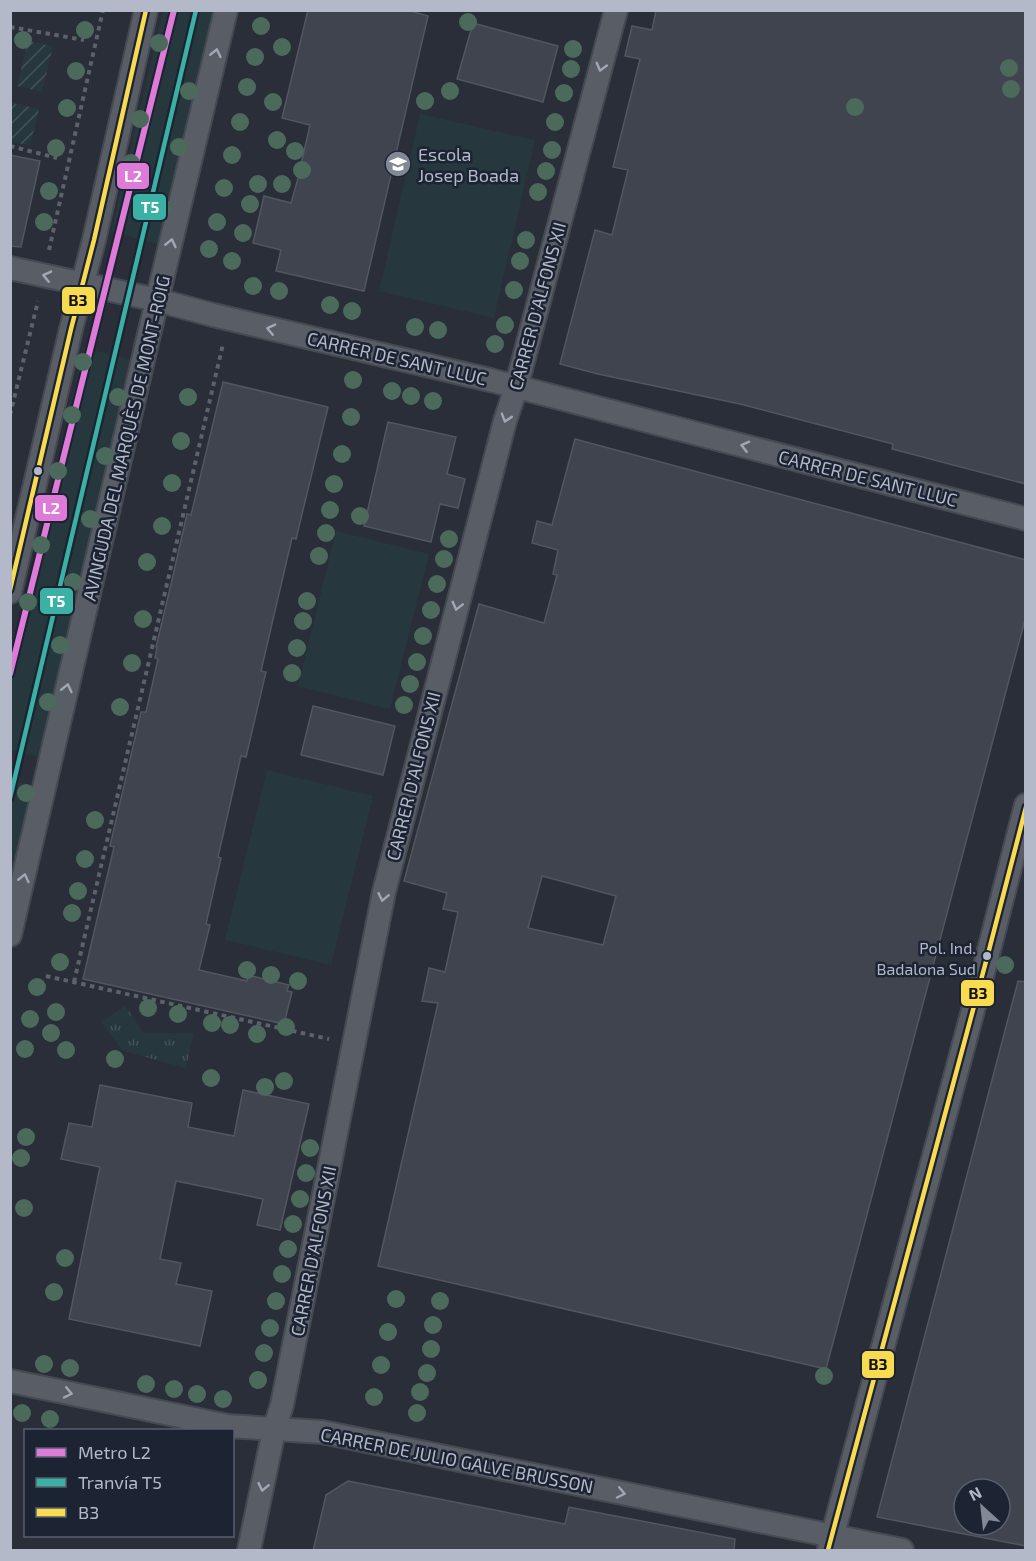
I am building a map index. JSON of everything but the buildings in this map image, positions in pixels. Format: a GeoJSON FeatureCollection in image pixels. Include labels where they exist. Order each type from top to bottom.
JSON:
{"type":"FeatureCollection","features":[{"type":"Feature","properties":{"kind":"street"},"geometry":{"type":"LineString","coordinates":[[10,592],[146,10]]}},
{"type":"Feature","properties":{"kind":"street","name":"AVINGUDA DEL MARQUÈS DE MONT-ROIG"},"geometry":{"type":"LineString","coordinates":[[10,935],[226,10]]}},
{"type":"Feature","properties":{"kind":"street","name":"CARRER D'ALFONS XII"},"geometry":{"type":"LineString","coordinates":[[249,1551],[274,1430],[282,1405],[384,892],[502,432],[516,388],[615,10]]}},
{"type":"Feature","properties":{"kind":"street","name":"CARRER DE SANT LLUC"},"geometry":{"type":"LineString","coordinates":[[10,268],[157,300],[516,388],[1026,519]]}},
{"type":"Feature","properties":{"kind":"street"},"geometry":{"type":"LineString","coordinates":[[831,1544],[1026,805]]}},
{"type":"Feature","properties":{"kind":"street","name":"CARRER DE JULIO GALVE BRUSSON"},"geometry":{"type":"LineString","coordinates":[[10,1381],[228,1426],[322,1432],[831,1544],[902,1551]]}},
{"type":"Feature","properties":{"kind":"path"},"geometry":{"type":"LineString","coordinates":[[47,256],[103,10]]}},
{"type":"Feature","properties":{"kind":"path"},"geometry":{"type":"LineString","coordinates":[[10,27],[84,40]]}},
{"type":"Feature","properties":{"kind":"path"},"geometry":{"type":"LineString","coordinates":[[10,146],[57,158]]}},
{"type":"Feature","properties":{"kind":"path"},"geometry":{"type":"LineString","coordinates":[[10,415],[39,295]]}},
{"type":"Feature","properties":{"kind":"path"},"geometry":{"type":"LineString","coordinates":[[74,982],[223,344]]}},
{"type":"Feature","properties":{"kind":"path"},"geometry":{"type":"LineString","coordinates":[[46,976],[329,1039]]}},
{"type":"Feature","properties":{"kind":"green space"},"geometry":{"type":"Polygon","coordinates":[[[163,11],[213,11],[158,244],[111,232],[163,11]]]}},
{"type":"Feature","properties":{"kind":"green space"},"geometry":{"type":"Polygon","coordinates":[[[28,41],[53,46],[42,92],[17,86],[28,41]]]}},
{"type":"Feature","properties":{"kind":"green space"},"geometry":{"type":"Polygon","coordinates":[[[13,103],[39,109],[30,146],[11,141],[10,112],[13,103]]]}},
{"type":"Feature","properties":{"kind":"green space"},"geometry":{"type":"Polygon","coordinates":[[[420,114],[535,140],[494,318],[379,291],[420,114]]]}},
{"type":"Feature","properties":{"kind":"green space"},"geometry":{"type":"Polygon","coordinates":[[[84,348],[130,359],[39,757],[11,750],[11,666],[84,348]]]}},
{"type":"Feature","properties":{"kind":"green space"},"geometry":{"type":"Polygon","coordinates":[[[336,531],[429,554],[390,709],[298,686],[336,531]]]}},
{"type":"Feature","properties":{"kind":"green space"},"geometry":{"type":"Polygon","coordinates":[[[267,770],[373,796],[331,965],[225,940],[267,770]]]}},
{"type":"Feature","properties":{"kind":"green space"},"geometry":{"type":"Polygon","coordinates":[[[10,780],[32,785],[11,876],[10,780]]]}},
{"type":"Feature","properties":{"kind":"green space"},"geometry":{"type":"Polygon","coordinates":[[[125,1006],[144,1033],[194,1033],[186,1068],[123,1051],[101,1022],[125,1006]]]}},
{"type":"Feature","properties":{"kind":"metro line","name":"L2"},"geometry":{"type":"LineString","coordinates":[[10,674],[174,10]]}},
{"type":"Feature","properties":{"kind":"tram line","name":"T5"},"geometry":{"type":"LineString","coordinates":[[10,798],[196,10]]}},
{"type":"Feature","properties":{"kind":"transit line","name":"B3"},"geometry":{"type":"LineString","coordinates":[[10,590],[94,240],[146,10]]}},
{"type":"Feature","properties":{"kind":"transit line","name":"B3"},"geometry":{"type":"LineString","coordinates":[[828,1550],[1026,807]]}},
{"type":"Feature","properties":{"kind":"place","name":"Escola Josep Boada"},"geometry":{"type":"Point","coordinates":[398,164]}},
{"type":"Feature","properties":{"kind":"place","name":"Pol. Ind. Badalona Sud"},"geometry":{"type":"Point","coordinates":[987,956]}}]}
